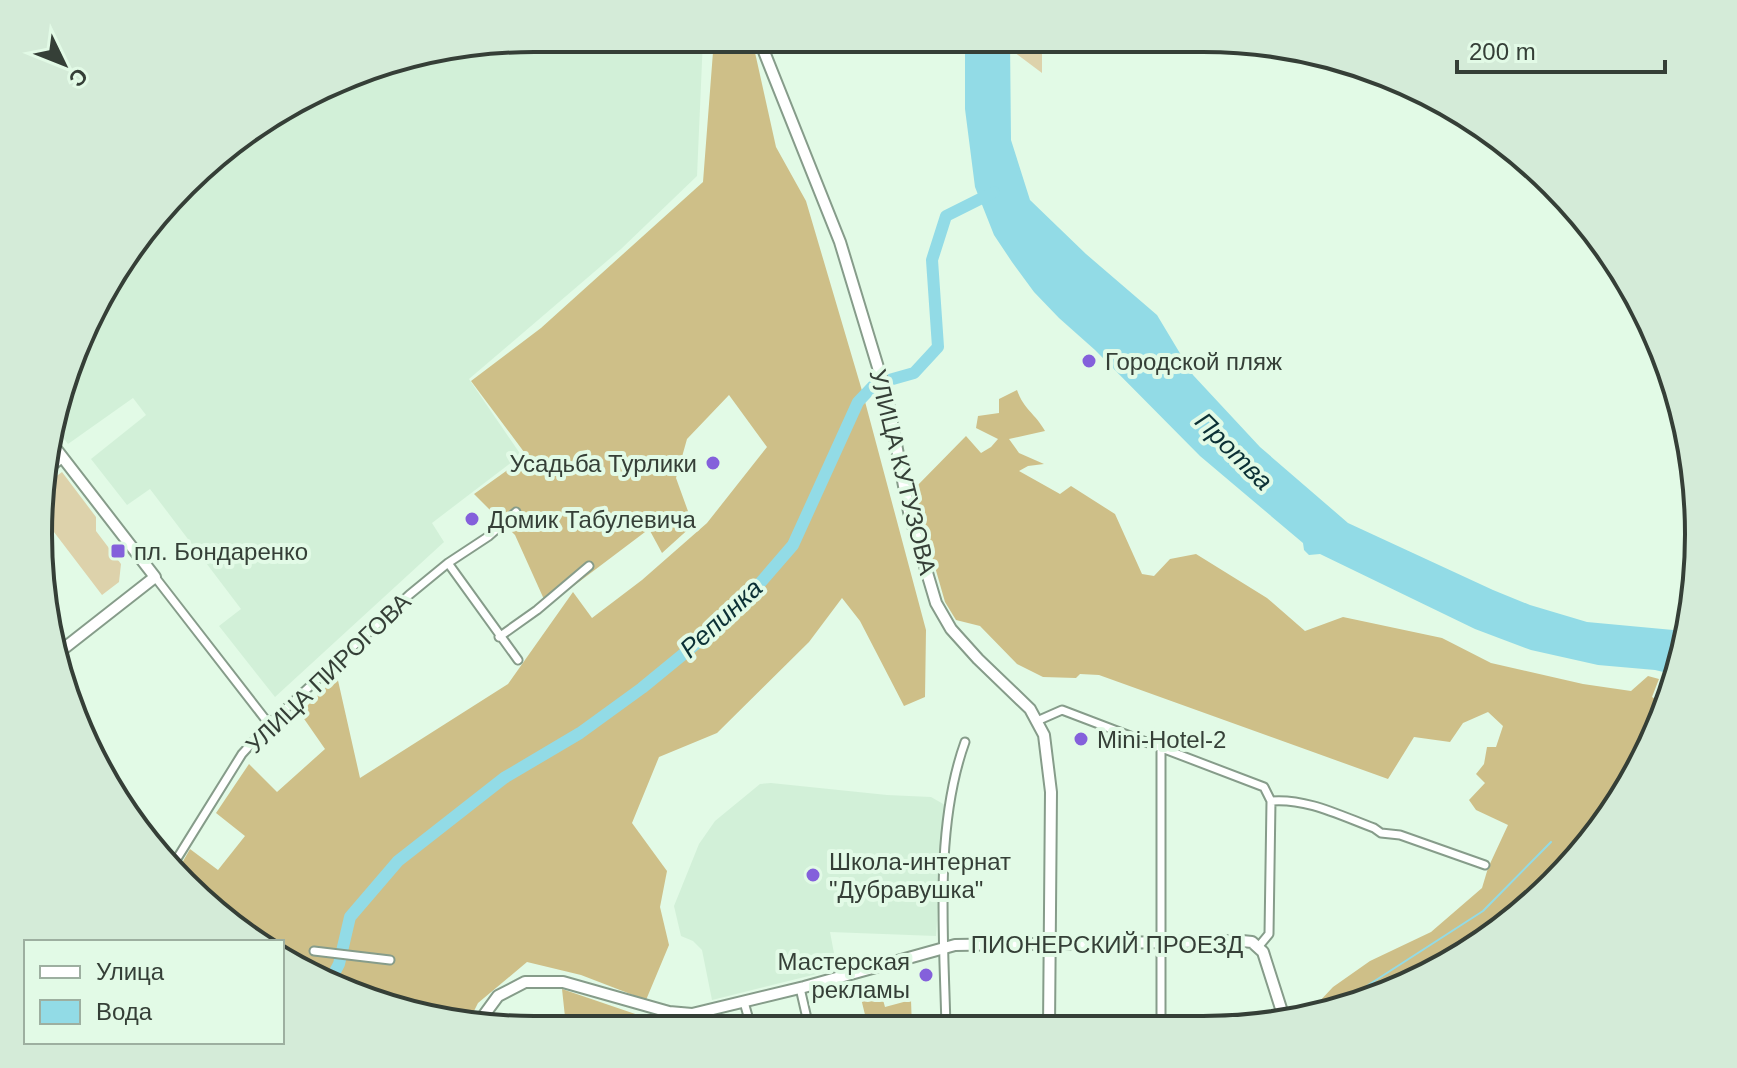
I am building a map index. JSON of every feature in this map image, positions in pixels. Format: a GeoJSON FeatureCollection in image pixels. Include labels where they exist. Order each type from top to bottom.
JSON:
{"type":"FeatureCollection","features":[{"type":"Feature","properties":{"kind":"main road","name":"УЛИЦА КУТУЗОВА"},"geometry":{"type":"LineString","coordinates":[[764,52],[840,242],[879,369],[909,512],[936,603],[951,629],[978,659],[1021,698],[1037,721],[1048,752],[1051,792],[1049,1016]]}},
{"type":"Feature","properties":{"kind":"main road"},"geometry":{"type":"LineString","coordinates":[[59,453],[155,577],[65,647]]}},
{"type":"Feature","properties":{"kind":"main road","name":"ПИОНЕРСКИЙ ПРОЕЗД"},"geometry":{"type":"LineString","coordinates":[[485,1013],[498,996],[525,982],[543,980],[574,985],[669,1012],[692,1014],[971,944],[1242,941],[1259,946],[1266,958],[1282,1009]]}},
{"type":"Feature","properties":{"kind":"street"},"geometry":{"type":"LineString","coordinates":[[57,462],[63,458]]}},
{"type":"Feature","properties":{"kind":"street","name":"УЛИЦА ПИРОГОВА"},"geometry":{"type":"LineString","coordinates":[[177,858],[242,754],[269,724],[409,595],[448,563],[489,536],[516,512]]}},
{"type":"Feature","properties":{"kind":"street"},"geometry":{"type":"LineString","coordinates":[[448,563],[518,660]]}},
{"type":"Feature","properties":{"kind":"street"},"geometry":{"type":"LineString","coordinates":[[499,637],[589,566]]}},
{"type":"Feature","properties":{"kind":"street"},"geometry":{"type":"LineString","coordinates":[[155,577],[269,724]]}},
{"type":"Feature","properties":{"kind":"street"},"geometry":{"type":"LineString","coordinates":[[1037,721],[1062,710],[1264,787],[1271,801],[1269,934],[1259,946]]}},
{"type":"Feature","properties":{"kind":"street"},"geometry":{"type":"LineString","coordinates":[[946,1016],[945,835],[955,770],[965,742]]}},
{"type":"Feature","properties":{"kind":"street"},"geometry":{"type":"LineString","coordinates":[[1161,749],[1161,1016]]}},
{"type":"Feature","properties":{"kind":"street"},"geometry":{"type":"LineString","coordinates":[[1271,801],[1292,799],[1381,833],[1400,835],[1485,865]]}},
{"type":"Feature","properties":{"kind":"street"},"geometry":{"type":"LineString","coordinates":[[314,951],[390,960]]}},
{"type":"Feature","properties":{"kind":"street"},"geometry":{"type":"LineString","coordinates":[[800,988],[806,1016]]}},
{"type":"Feature","properties":{"kind":"street"},"geometry":{"type":"LineString","coordinates":[[744,1002],[748,1016]]}},
{"type":"Feature","properties":{"kind":"street"},"geometry":{"type":"LineString","coordinates":[[668,1016],[669,1012]]}},
{"type":"Feature","properties":{"kind":"shaded area"},"geometry":{"type":"Polygon","coordinates":[[[702,52],[697,176],[621,249],[469,379],[521,455],[432,523],[444,542],[275,697],[219,626],[241,609],[150,489],[127,505],[91,459],[146,415],[133,398],[68,444],[62,436],[78,379],[102,321],[133,266],[193,193],[266,133],[350,89],[409,68],[440,61],[502,53],[702,52]]]}},
{"type":"Feature","properties":{"kind":"shaded area"},"geometry":{"type":"Polygon","coordinates":[[[713,52],[755,52],[776,147],[806,201],[863,394],[926,630],[925,697],[904,706],[860,621],[842,598],[809,642],[717,733],[659,757],[632,823],[667,871],[660,907],[669,945],[646,1000],[581,975],[527,962],[471,1012],[409,1000],[321,966],[284,946],[284,940],[274,940],[266,935],[216,896],[182,863],[190,849],[218,870],[245,836],[216,813],[249,764],[277,792],[325,749],[300,713],[337,676],[360,778],[508,684],[573,592],[592,618],[642,580],[707,523],[767,447],[729,395],[687,439],[676,478],[693,525],[662,553],[649,529],[547,606],[515,535],[474,494],[527,456],[471,381],[541,328],[703,182],[713,52]]]}},
{"type":"Feature","properties":{"kind":"shaded area"},"geometry":{"type":"Polygon","coordinates":[[[1014,52],[1042,52],[1042,73],[1014,52]]]}},
{"type":"Feature","properties":{"kind":"shaded area"},"geometry":{"type":"Polygon","coordinates":[[[1017,390],[1045,431],[1009,439],[1019,453],[1044,464],[1019,471],[1060,494],[1071,486],[1115,514],[1142,574],[1154,576],[1170,559],[1196,554],[1267,598],[1305,631],[1343,617],[1442,638],[1491,663],[1583,684],[1631,691],[1648,676],[1659,679],[1648,718],[1604,802],[1544,875],[1471,935],[1387,979],[1319,1002],[1333,987],[1370,961],[1431,932],[1482,888],[1508,825],[1476,810],[1469,800],[1485,783],[1476,774],[1484,764],[1487,747],[1496,747],[1503,726],[1488,712],[1463,723],[1450,742],[1414,737],[1388,779],[1099,675],[1043,677],[1017,664],[980,626],[956,620],[945,602],[913,490],[966,436],[981,453],[991,447],[998,439],[976,428],[978,416],[999,413],[999,399],[1017,390]]]}},
{"type":"Feature","properties":{"kind":"shaded area"},"geometry":{"type":"Polygon","coordinates":[[[62,472],[96,517],[96,531],[121,564],[119,582],[102,595],[52,530],[55,477],[62,472]]]}},
{"type":"Feature","properties":{"kind":"shaded area","name":"Школа-интернат \"Дубравушка\""},"geometry":{"type":"Polygon","coordinates":[[[760,784],[931,797],[945,805],[936,936],[830,932],[837,969],[712,1000],[702,950],[693,941],[681,936],[674,906],[699,844],[715,821],[760,784]]]}},
{"type":"Feature","properties":{"kind":"shaded area"},"geometry":{"type":"Polygon","coordinates":[[[878,982],[885,1007],[911,1000],[912,1016],[865,1016],[858,986],[878,982]]]}},
{"type":"Feature","properties":{"kind":"shaded area"},"geometry":{"type":"Polygon","coordinates":[[[562,989],[641,1016],[565,1016],[562,989]]]}},
{"type":"Feature","properties":{"kind":"water","name":"Протва"},"geometry":{"type":"Polygon","coordinates":[[[965,52],[1010,52],[1011,140],[1030,200],[1086,254],[1157,315],[1193,375],[1260,447],[1348,523],[1530,605],[1587,622],[1676,630],[1665,672],[1598,665],[1531,650],[1475,629],[1320,554],[1309,555],[1303,543],[1200,456],[1034,292],[994,235],[975,187],[965,109],[965,52]]]}},
{"type":"Feature","properties":{"kind":"waterway","name":"Репинка"},"geometry":{"type":"LineString","coordinates":[[335,972],[350,917],[398,861],[504,778],[580,733],[642,688],[736,611],[793,545],[858,402],[875,384],[914,373],[938,347],[932,260],[946,216],[994,192]]}},
{"type":"Feature","properties":{"kind":"waterway"},"geometry":{"type":"LineString","coordinates":[[1364,988],[1483,911],[1551,842]]}},
{"type":"Feature","properties":{"kind":"place","name":"Городской пляж"},"geometry":{"type":"Point","coordinates":[1089,361]}},
{"type":"Feature","properties":{"kind":"place","name":"Усадьба Турлики"},"geometry":{"type":"Point","coordinates":[713,463]}},
{"type":"Feature","properties":{"kind":"place","name":"Домик Табулевича"},"geometry":{"type":"Point","coordinates":[472,519]}},
{"type":"Feature","properties":{"kind":"place","name":"пл. Бондаренко"},"geometry":{"type":"Point","coordinates":[118,551]}},
{"type":"Feature","properties":{"kind":"place","name":"Mini-Hotel-2"},"geometry":{"type":"Point","coordinates":[1081,739]}},
{"type":"Feature","properties":{"kind":"place","name":"Школа-интернат \"Дубравушка\""},"geometry":{"type":"Point","coordinates":[813,875]}},
{"type":"Feature","properties":{"kind":"place","name":"Мастерская рекламы"},"geometry":{"type":"Point","coordinates":[926,975]}}]}
